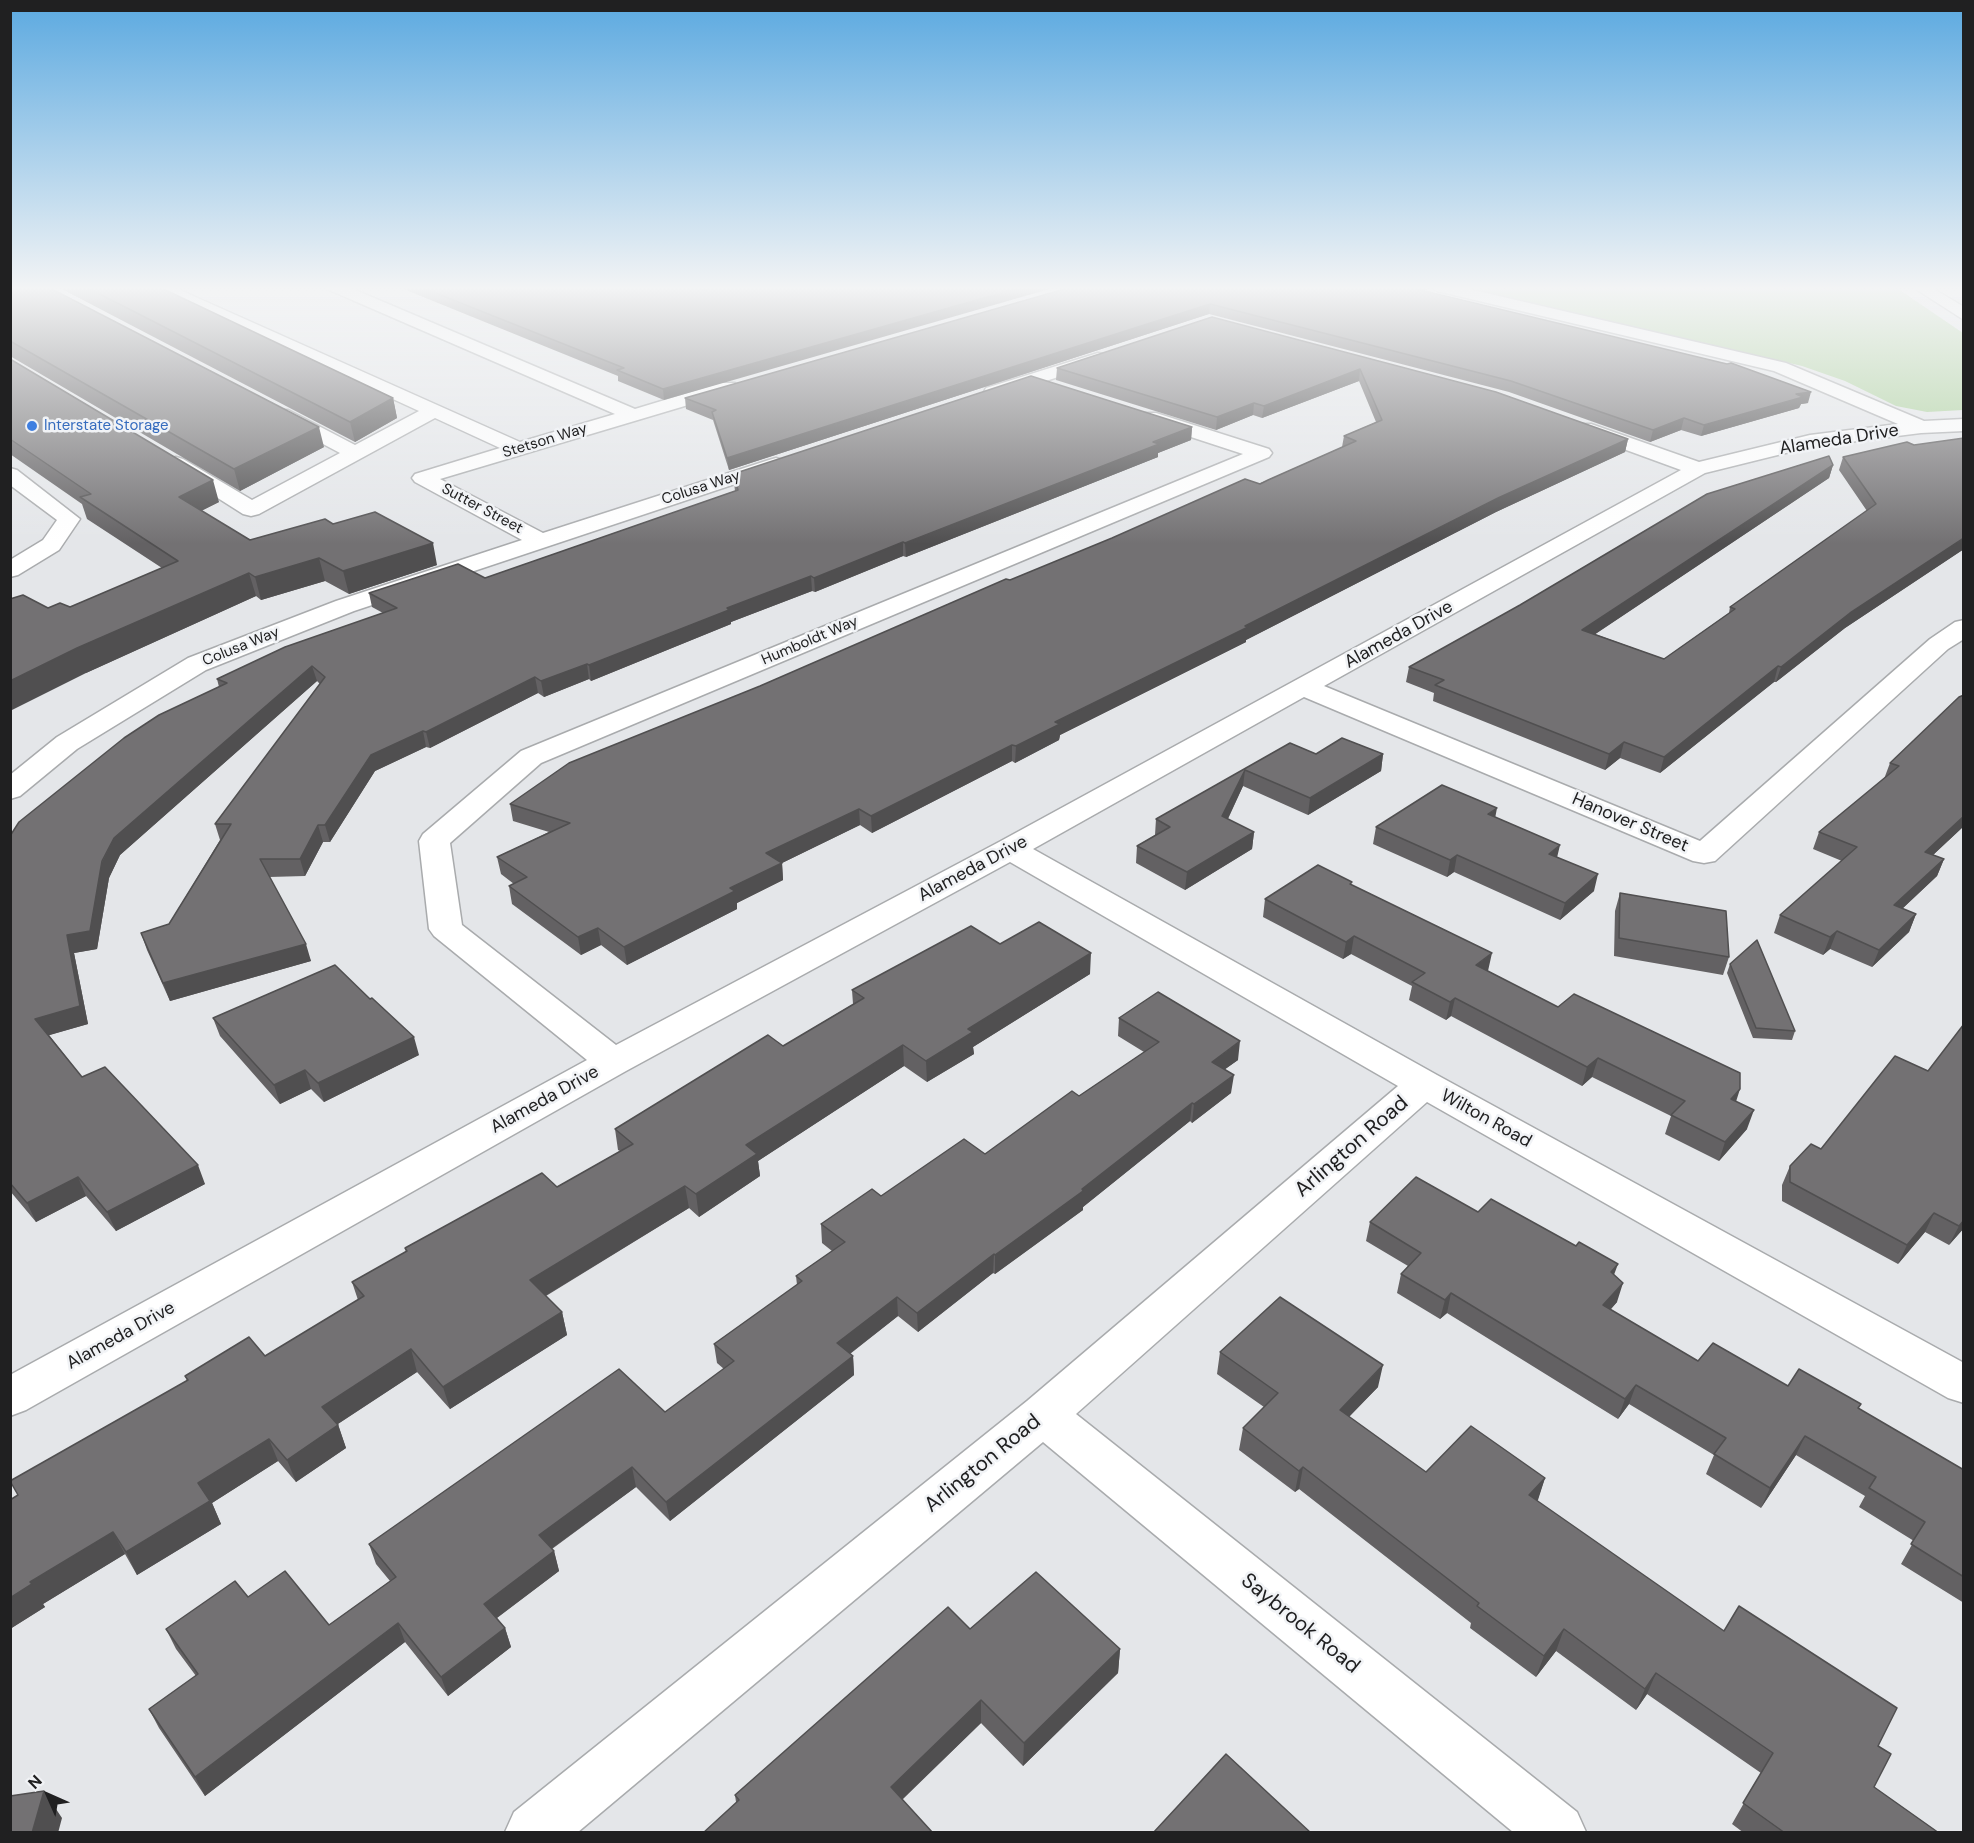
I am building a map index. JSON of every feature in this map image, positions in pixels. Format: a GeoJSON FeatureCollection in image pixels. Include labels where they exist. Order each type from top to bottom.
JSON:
{"type":"FeatureCollection","features":[{"type":"Feature","properties":{"kind":"street"},"geometry":{"type":"LineString","coordinates":[[348,372],[518,449]]}},
{"type":"Feature","properties":{"kind":"street"},"geometry":{"type":"LineString","coordinates":[[533,372],[633,415]]}},
{"type":"Feature","properties":{"kind":"street"},"geometry":{"type":"LineString","coordinates":[[974,398],[1054,372]]}},
{"type":"Feature","properties":{"kind":"street"},"geometry":{"type":"LineString","coordinates":[[1792,372],[1921,427]]}},
{"type":"Feature","properties":{"kind":"street"},"geometry":{"type":"LineString","coordinates":[[1030,380],[1075,394]]}},
{"type":"Feature","properties":{"kind":"street","name":"Stetson Way"},"geometry":{"type":"LineString","coordinates":[[422,478],[749,382]]}},
{"type":"Feature","properties":{"kind":"street"},"geometry":{"type":"LineString","coordinates":[[260,403],[355,453]]}},
{"type":"Feature","properties":{"kind":"street"},"geometry":{"type":"LineString","coordinates":[[161,454],[251,509],[434,411]]}},
{"type":"Feature","properties":{"kind":"street","name":"Humboldt Way"},"geometry":{"type":"LineString","coordinates":[[613,1062],[446,929],[434,841],[531,758],[1262,453],[1130,411]]}},
{"type":"Feature","properties":{"kind":"street"},"geometry":{"type":"LineString","coordinates":[[1566,422],[1698,469]]}},
{"type":"Feature","properties":{"kind":"street","name":"Alameda Drive"},"geometry":{"type":"LineString","coordinates":[[13,1390],[1305,688],[1698,469],[1810,441],[1921,427],[1964,425]]}},
{"type":"Feature","properties":{"kind":"street","name":"Colusa Way"},"geometry":{"type":"LineString","coordinates":[[10,790],[67,743],[197,664],[345,606],[792,458]]}},
{"type":"Feature","properties":{"kind":"street"},"geometry":{"type":"LineString","coordinates":[[10,474],[69,519],[51,545],[10,570]]}},
{"type":"Feature","properties":{"kind":"street","name":"Sutter Street"},"geometry":{"type":"LineString","coordinates":[[422,478],[541,541]]}},
{"type":"Feature","properties":{"kind":"street","name":"Hanover Street"},"geometry":{"type":"LineString","coordinates":[[1305,688],[1704,854],[1951,648],[1964,627]]}},
{"type":"Feature","properties":{"kind":"street","name":"Wilton Road"},"geometry":{"type":"LineString","coordinates":[[1010,849],[1424,1084],[1964,1385]]}},
{"type":"Feature","properties":{"kind":"street","name":"Arlington Road"},"geometry":{"type":"LineString","coordinates":[[534,1833],[1043,1415],[1424,1084]]}},
{"type":"Feature","properties":{"kind":"street","name":"Saybrook Road"},"geometry":{"type":"LineString","coordinates":[[1043,1415],[1557,1833]]}},
{"type":"Feature","properties":{"kind":"green space"},"geometry":{"type":"Polygon","coordinates":[[[1819,372],[1963,372],[1963,410],[1927,412],[1896,406],[1845,381],[1819,372]]]}},
{"type":"Feature","properties":{"kind":"building"},"geometry":{"type":"Polygon","coordinates":[[[10,372],[32,372],[213,480],[179,497],[250,540],[325,519],[333,524],[375,512],[433,543],[343,571],[319,558],[255,577],[249,573],[77,648],[10,681],[10,599],[23,595],[48,608],[60,603],[70,607],[178,561],[80,497],[91,494],[10,439],[10,372]]]}},
{"type":"Feature","properties":{"kind":"building"},"geometry":{"type":"Polygon","coordinates":[[[64,372],[213,372],[319,427],[234,469],[64,372]]]}},
{"type":"Feature","properties":{"kind":"building"},"geometry":{"type":"Polygon","coordinates":[[[252,372],[338,372],[393,398],[350,422],[252,372]]]}},
{"type":"Feature","properties":{"kind":"building"},"geometry":{"type":"Polygon","coordinates":[[[622,372],[723,372],[663,389],[622,372]]]}},
{"type":"Feature","properties":{"kind":"building"},"geometry":{"type":"Polygon","coordinates":[[[776,372],[997,372],[727,458],[712,412],[716,410],[685,398],[776,372]]]}},
{"type":"Feature","properties":{"kind":"building"},"geometry":{"type":"Polygon","coordinates":[[[1070,372],[1352,372],[1264,406],[1254,403],[1217,417],[1070,372]]]}},
{"type":"Feature","properties":{"kind":"building"},"geometry":{"type":"Polygon","coordinates":[[[1361,372],[1420,372],[1496,392],[1628,439],[1498,498],[1245,626],[1248,627],[1055,722],[1060,724],[1016,746],[1012,745],[871,816],[859,809],[766,853],[782,863],[730,888],[735,891],[624,947],[598,928],[578,937],[509,886],[527,877],[497,857],[570,823],[510,804],[569,763],[760,686],[1006,579],[1010,580],[1112,538],[1245,479],[1260,484],[1356,441],[1344,436],[1382,420],[1361,372]]]}},
{"type":"Feature","properties":{"kind":"building"},"geometry":{"type":"Polygon","coordinates":[[[1476,372],[1756,372],[1811,392],[1796,394],[1803,397],[1704,425],[1684,418],[1653,430],[1511,381],[1476,372]]]}},
{"type":"Feature","properties":{"kind":"building"},"geometry":{"type":"Polygon","coordinates":[[[1031,376],[1192,427],[1153,442],[1159,444],[814,578],[811,576],[727,608],[729,610],[589,665],[541,681],[535,677],[426,732],[423,731],[371,755],[325,825],[318,825],[300,859],[260,859],[306,944],[163,983],[141,933],[169,924],[231,824],[215,824],[325,677],[312,666],[114,838],[102,861],[90,931],[67,935],[80,1006],[35,1019],[82,1077],[105,1067],[198,1165],[107,1212],[78,1177],[27,1203],[10,1183],[10,836],[19,822],[124,738],[159,715],[227,683],[217,679],[285,647],[397,608],[369,593],[458,564],[485,578],[738,490],[733,474],[1031,376]]]}},
{"type":"Feature","properties":{"kind":"building"},"geometry":{"type":"Polygon","coordinates":[[[1964,438],[1964,538],[1850,613],[1781,667],[1778,666],[1664,757],[1624,742],[1609,754],[1435,685],[1444,680],[1409,667],[1520,605],[1707,494],[1829,456],[1833,465],[1582,630],[1664,659],[1735,609],[1730,607],[1876,504],[1843,457],[1907,442],[1914,445],[1964,438]]]}},
{"type":"Feature","properties":{"kind":"building"},"geometry":{"type":"Polygon","coordinates":[[[1964,695],[1964,816],[1925,852],[1944,859],[1894,905],[1916,914],[1879,950],[1837,931],[1830,937],[1780,915],[1857,847],[1819,832],[1899,766],[1890,763],[1959,697],[1964,695]]]}},
{"type":"Feature","properties":{"kind":"building"},"geometry":{"type":"Polygon","coordinates":[[[1342,738],[1383,754],[1310,798],[1245,770],[1222,816],[1254,832],[1187,872],[1137,846],[1170,827],[1156,819],[1290,743],[1316,754],[1342,738]]]}},
{"type":"Feature","properties":{"kind":"building"},"geometry":{"type":"Polygon","coordinates":[[[1442,785],[1497,808],[1488,814],[1560,845],[1549,854],[1598,874],[1565,903],[1457,855],[1450,860],[1376,827],[1442,785]]]}},
{"type":"Feature","properties":{"kind":"building"},"geometry":{"type":"Polygon","coordinates":[[[1318,865],[1352,882],[1350,884],[1492,953],[1476,965],[1558,1007],[1574,994],[1740,1073],[1740,1089],[1731,1099],[1754,1110],[1725,1142],[1671,1115],[1685,1101],[1598,1058],[1587,1067],[1455,998],[1450,1002],[1412,982],[1425,973],[1354,936],[1346,942],[1265,899],[1318,865]]]}},
{"type":"Feature","properties":{"kind":"building"},"geometry":{"type":"Polygon","coordinates":[[[1620,893],[1726,911],[1729,957],[1619,938],[1620,893]]]}},
{"type":"Feature","properties":{"kind":"building"},"geometry":{"type":"Polygon","coordinates":[[[1039,922],[1091,953],[968,1029],[973,1032],[926,1061],[903,1045],[746,1145],[757,1154],[696,1194],[685,1186],[530,1280],[562,1312],[443,1387],[411,1349],[322,1407],[338,1425],[287,1460],[269,1439],[198,1483],[210,1501],[126,1552],[113,1532],[30,1582],[32,1584],[10,1598],[10,1500],[18,1495],[10,1481],[188,1380],[185,1376],[249,1337],[265,1356],[364,1296],[352,1282],[407,1251],[405,1248],[542,1173],[557,1187],[633,1144],[615,1129],[768,1035],[783,1046],[864,998],[852,990],[971,926],[1000,944],[1039,922]]]}},
{"type":"Feature","properties":{"kind":"building"},"geometry":{"type":"Polygon","coordinates":[[[1757,940],[1795,1031],[1756,1028],[1730,964],[1757,940]]]}},
{"type":"Feature","properties":{"kind":"building"},"geometry":{"type":"Polygon","coordinates":[[[335,965],[414,1037],[318,1083],[305,1070],[274,1085],[213,1018],[335,965]]]}},
{"type":"Feature","properties":{"kind":"building"},"geometry":{"type":"Polygon","coordinates":[[[1158,992],[1240,1041],[1212,1062],[1234,1075],[1194,1104],[1192,1103],[1082,1189],[1083,1191],[994,1254],[917,1313],[897,1297],[837,1343],[853,1356],[666,1502],[632,1467],[539,1535],[554,1551],[484,1604],[505,1628],[441,1677],[398,1623],[195,1777],[149,1709],[198,1674],[166,1629],[235,1581],[248,1597],[285,1571],[329,1625],[396,1577],[369,1544],[619,1369],[665,1412],[734,1361],[714,1344],[802,1281],[796,1276],[845,1242],[821,1224],[872,1189],[881,1196],[964,1139],[985,1154],[1072,1091],[1079,1096],[1159,1042],[1119,1018],[1158,992]]]}},
{"type":"Feature","properties":{"kind":"building"},"geometry":{"type":"Polygon","coordinates":[[[1964,1024],[1964,1220],[1959,1226],[1934,1213],[1907,1245],[1790,1182],[1790,1166],[1811,1144],[1821,1149],[1895,1056],[1928,1071],[1964,1024]]]}},
{"type":"Feature","properties":{"kind":"building"},"geometry":{"type":"Polygon","coordinates":[[[1416,1177],[1478,1212],[1491,1199],[1576,1246],[1579,1242],[1618,1264],[1611,1272],[1623,1283],[1603,1305],[1698,1361],[1713,1343],[1788,1386],[1799,1369],[1861,1404],[1858,1408],[1964,1470],[1964,1577],[1911,1544],[1925,1522],[1869,1488],[1876,1477],[1805,1436],[1770,1488],[1714,1454],[1726,1438],[1636,1385],[1625,1399],[1451,1293],[1445,1300],[1401,1274],[1421,1253],[1370,1222],[1416,1177]]]}},
{"type":"Feature","properties":{"kind":"building"},"geometry":{"type":"Polygon","coordinates":[[[1280,1297],[1383,1365],[1340,1410],[1426,1472],[1471,1426],[1545,1478],[1529,1495],[1724,1631],[1739,1606],[1897,1708],[1878,1746],[1891,1754],[1874,1787],[1939,1833],[1785,1833],[1743,1803],[1773,1753],[1656,1673],[1645,1689],[1564,1629],[1544,1656],[1477,1606],[1479,1603],[1303,1467],[1299,1471],[1243,1428],[1278,1393],[1220,1352],[1280,1297]]]}},
{"type":"Feature","properties":{"kind":"building"},"geometry":{"type":"Polygon","coordinates":[[[1036,1572],[1120,1649],[1024,1743],[981,1700],[891,1787],[933,1833],[703,1833],[739,1800],[735,1795],[948,1607],[970,1629],[1036,1572]]]}},
{"type":"Feature","properties":{"kind":"building"},"geometry":{"type":"Polygon","coordinates":[[[1226,1754],[1311,1833],[1153,1833],[1226,1754]]]}},
{"type":"Feature","properties":{"kind":"building"},"geometry":{"type":"Polygon","coordinates":[[[44,1791],[32,1833],[10,1833],[10,1796],[44,1791]]]}},
{"type":"Feature","properties":{"kind":"place","name":"Interstate Storage"},"geometry":{"type":"Point","coordinates":[32,426]}}]}
